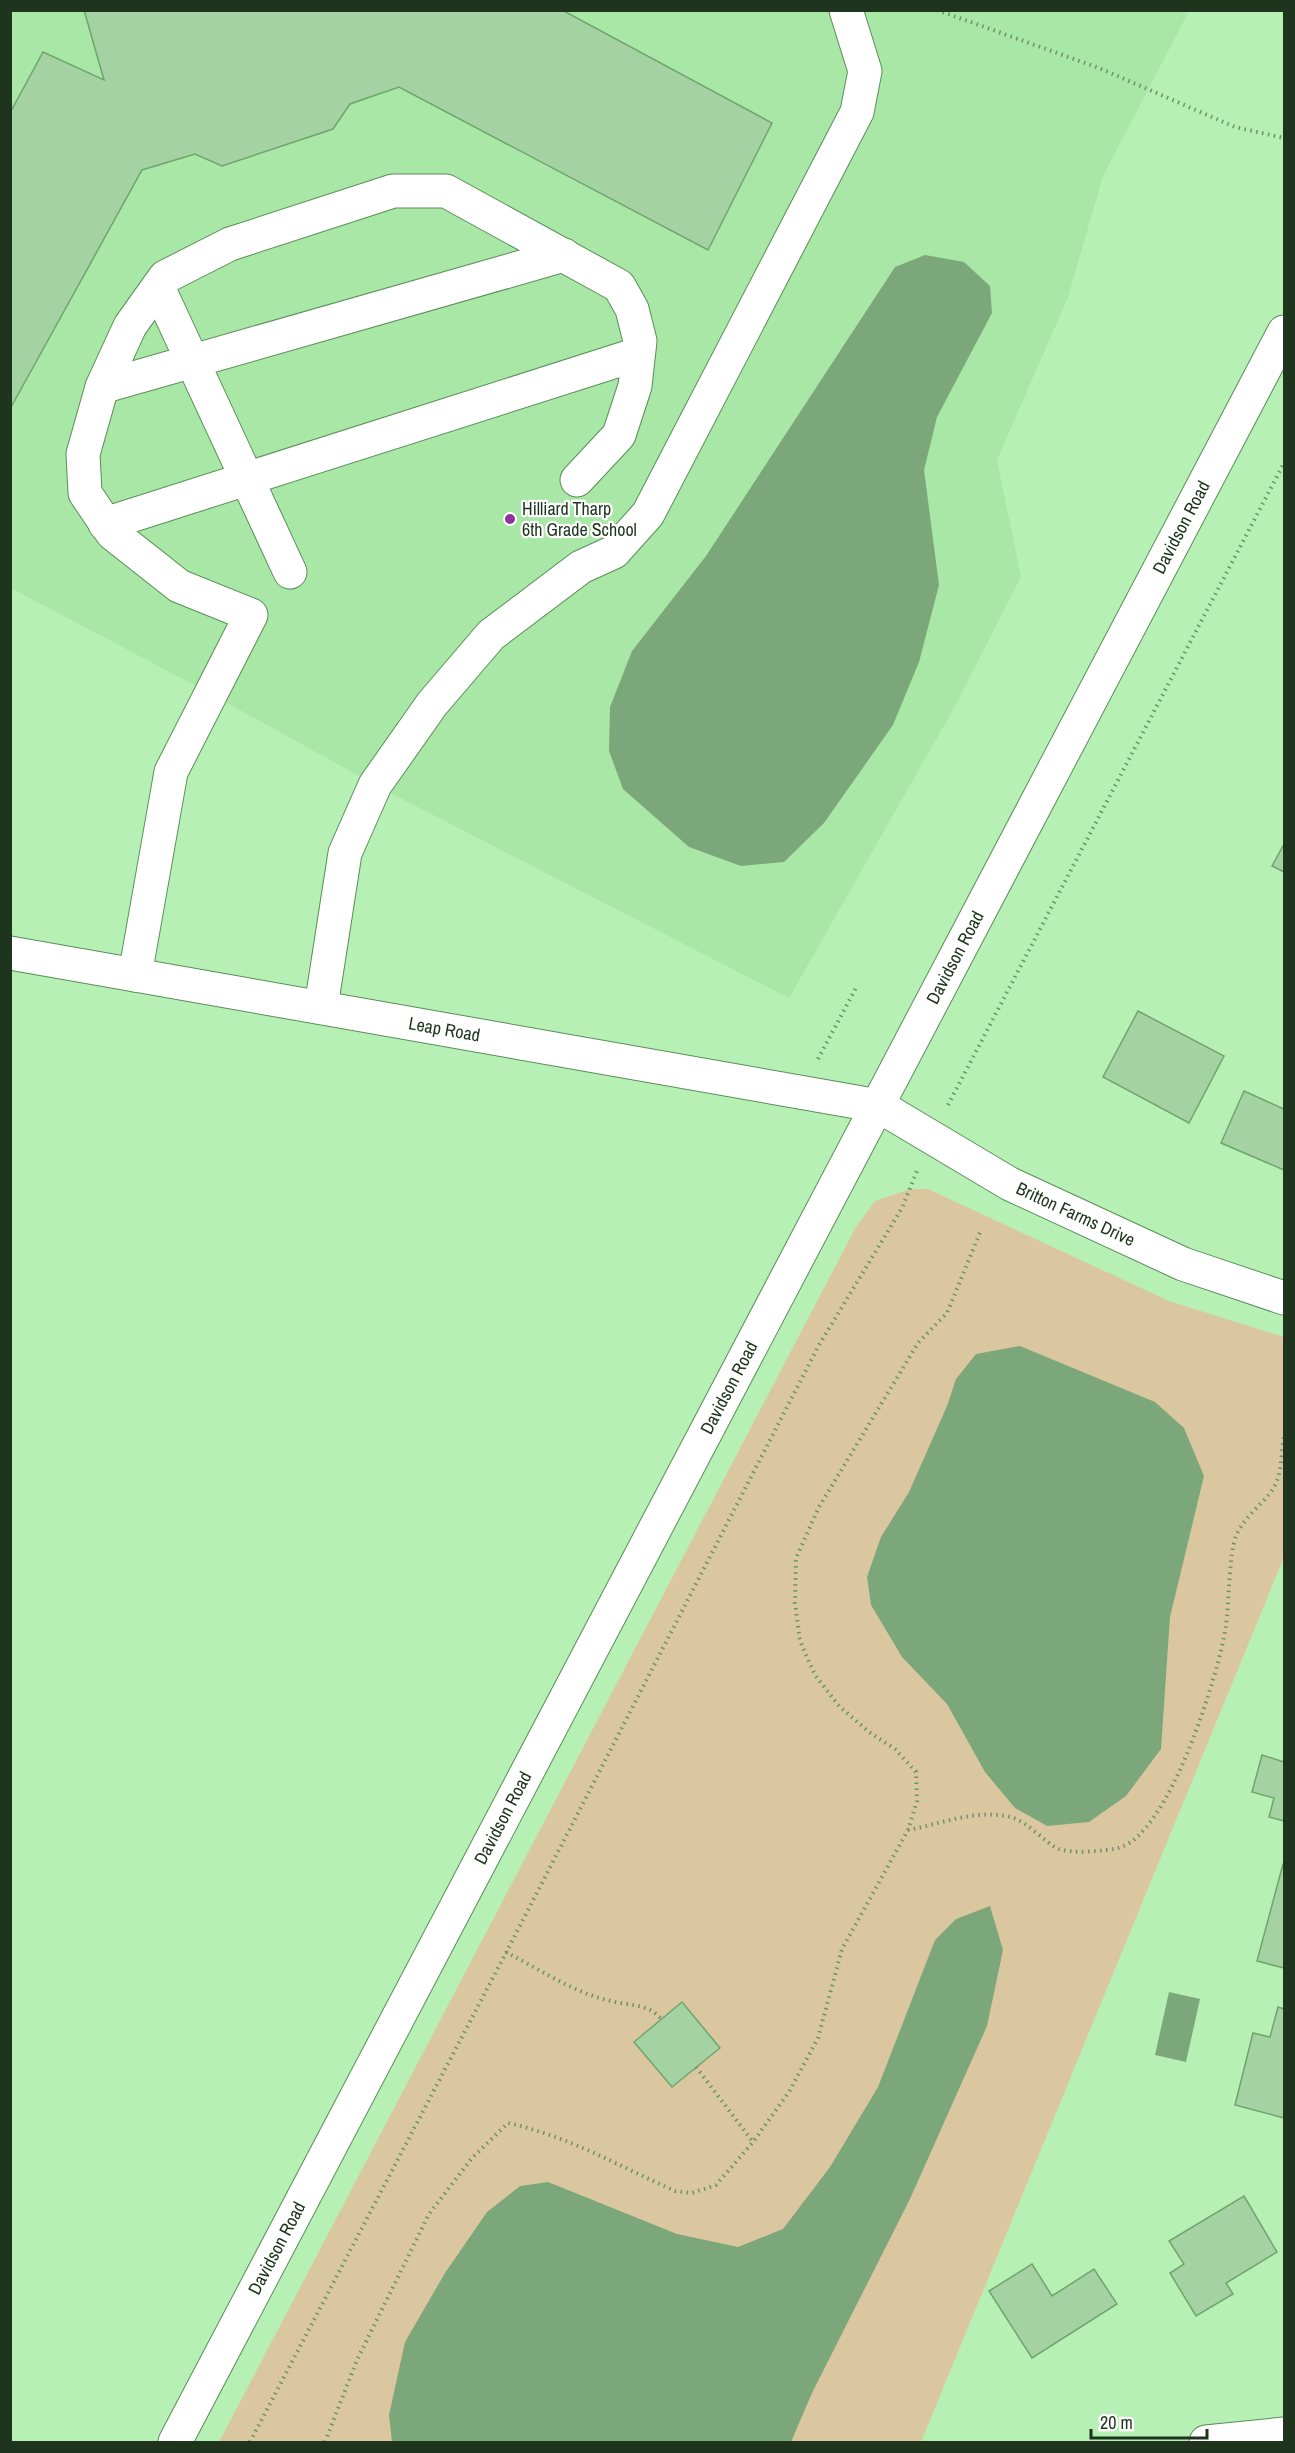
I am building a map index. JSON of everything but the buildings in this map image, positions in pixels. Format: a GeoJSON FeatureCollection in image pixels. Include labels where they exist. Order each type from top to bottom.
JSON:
{"type":"FeatureCollection","features":[{"type":"Feature","properties":{"kind":"main road"},"geometry":{"type":"LineString","coordinates":[[321,1007],[345,853],[375,785],[432,704],[491,635],[581,567],[614,552],[648,514],[857,112],[865,71],[846,10]]}},
{"type":"Feature","properties":{"kind":"main road"},"geometry":{"type":"LineString","coordinates":[[135,975],[171,772],[251,615],[179,586],[112,533],[85,493],[83,454],[102,387],[130,326],[165,277],[230,244],[393,191],[446,191],[619,286],[632,309],[640,341],[635,386],[620,435],[577,480]]}},
{"type":"Feature","properties":{"kind":"main road"},"geometry":{"type":"LineString","coordinates":[[102,387],[564,255]]}},
{"type":"Feature","properties":{"kind":"main road"},"geometry":{"type":"LineString","coordinates":[[158,287],[290,572]]}},
{"type":"Feature","properties":{"kind":"main road","name":"Davidson Road"},"geometry":{"type":"LineString","coordinates":[[175,2442],[1284,332]]}},
{"type":"Feature","properties":{"kind":"main road"},"geometry":{"type":"LineString","coordinates":[[105,524],[638,354]]}},
{"type":"Feature","properties":{"kind":"main road","name":"Leap Road"},"geometry":{"type":"LineString","coordinates":[[10,953],[879,1106]]}},
{"type":"Feature","properties":{"kind":"main road","name":"Britton Farms Drive"},"geometry":{"type":"LineString","coordinates":[[879,1106],[1010,1184],[1182,1264],[1284,1299]]}},
{"type":"Feature","properties":{"kind":"main road"},"geometry":{"type":"LineString","coordinates":[[1206,2442],[1284,2434]]}},
{"type":"Feature","properties":{"kind":"path"},"geometry":{"type":"LineString","coordinates":[[937,10],[1099,68],[1235,127],[1284,138]]}},
{"type":"Feature","properties":{"kind":"path"},"geometry":{"type":"LineString","coordinates":[[250,2442],[819,1345],[902,1208],[931,1137],[1284,463]]}},
{"type":"Feature","properties":{"kind":"path"},"geometry":{"type":"LineString","coordinates":[[838,1024],[857,986]]}},
{"type":"Feature","properties":{"kind":"path"},"geometry":{"type":"LineString","coordinates":[[325,2442],[357,2360],[429,2214],[472,2158],[508,2123],[544,2131],[583,2146],[675,2191],[692,2193],[716,2185],[753,2142],[789,2092],[818,2038],[842,1949],[908,1830],[917,1801],[916,1772],[895,1749],[869,1732],[838,1706],[816,1675],[800,1641],[795,1603],[796,1558],[819,1508],[918,1343],[947,1313],[981,1230]]}},
{"type":"Feature","properties":{"kind":"path"},"geometry":{"type":"LineString","coordinates":[[908,1830],[972,1815],[1008,1816],[1039,1833],[1059,1849],[1093,1852],[1121,1848],[1142,1832],[1185,1761],[1203,1716],[1219,1665],[1236,1536],[1254,1509],[1271,1492],[1281,1469],[1284,1437]]}},
{"type":"Feature","properties":{"kind":"path"},"geometry":{"type":"LineString","coordinates":[[506,1952],[609,2001],[638,2005],[655,2012],[661,2019]]}},
{"type":"Feature","properties":{"kind":"path"},"geometry":{"type":"LineString","coordinates":[[696,2067],[753,2142]]}},
{"type":"Feature","properties":{"kind":"shaded area","name":"Hilliard Tharp 6th Grade School"},"geometry":{"type":"Polygon","coordinates":[[[10,11],[1189,11],[1103,176],[1068,297],[997,460],[1021,577],[954,708],[789,998],[375,785],[211,694],[11,588],[10,11]]]}},
{"type":"Feature","properties":{"kind":"shaded area"},"geometry":{"type":"Polygon","coordinates":[[[925,255],[964,262],[990,286],[992,313],[937,417],[924,470],[939,585],[919,662],[893,725],[824,823],[784,862],[741,866],[689,847],[623,789],[609,751],[610,707],[632,651],[706,556],[895,267],[925,255]]]}},
{"type":"Feature","properties":{"kind":"shaded area"},"geometry":{"type":"Polygon","coordinates":[[[910,1189],[928,1189],[1169,1301],[1284,1337],[1284,1557],[921,2442],[219,2442],[856,1227],[875,1201],[910,1189]]]}},
{"type":"Feature","properties":{"kind":"shaded area"},"geometry":{"type":"Polygon","coordinates":[[[1020,1346],[1155,1402],[1184,1428],[1204,1476],[1170,1617],[1161,1749],[1126,1796],[1089,1822],[1047,1826],[1015,1808],[985,1772],[947,1704],[902,1657],[871,1605],[867,1577],[881,1537],[909,1492],[947,1406],[956,1379],[976,1354],[1020,1346]]]}},
{"type":"Feature","properties":{"kind":"shaded area"},"geometry":{"type":"Polygon","coordinates":[[[990,1906],[1003,1950],[987,2026],[910,2199],[812,2393],[791,2442],[392,2442],[389,2415],[405,2342],[445,2273],[487,2212],[520,2186],[548,2182],[677,2234],[738,2247],[783,2229],[830,2167],[878,2087],[935,1940],[956,1919],[990,1906]]]}},
{"type":"Feature","properties":{"kind":"shaded area"},"geometry":{"type":"Polygon","coordinates":[[[1169,1992],[1200,1999],[1186,2062],[1155,2055],[1169,1992]]]}},
{"type":"Feature","properties":{"kind":"place","name":"Hilliard Tharp 6th Grade School"},"geometry":{"type":"Point","coordinates":[510,519]}}]}
